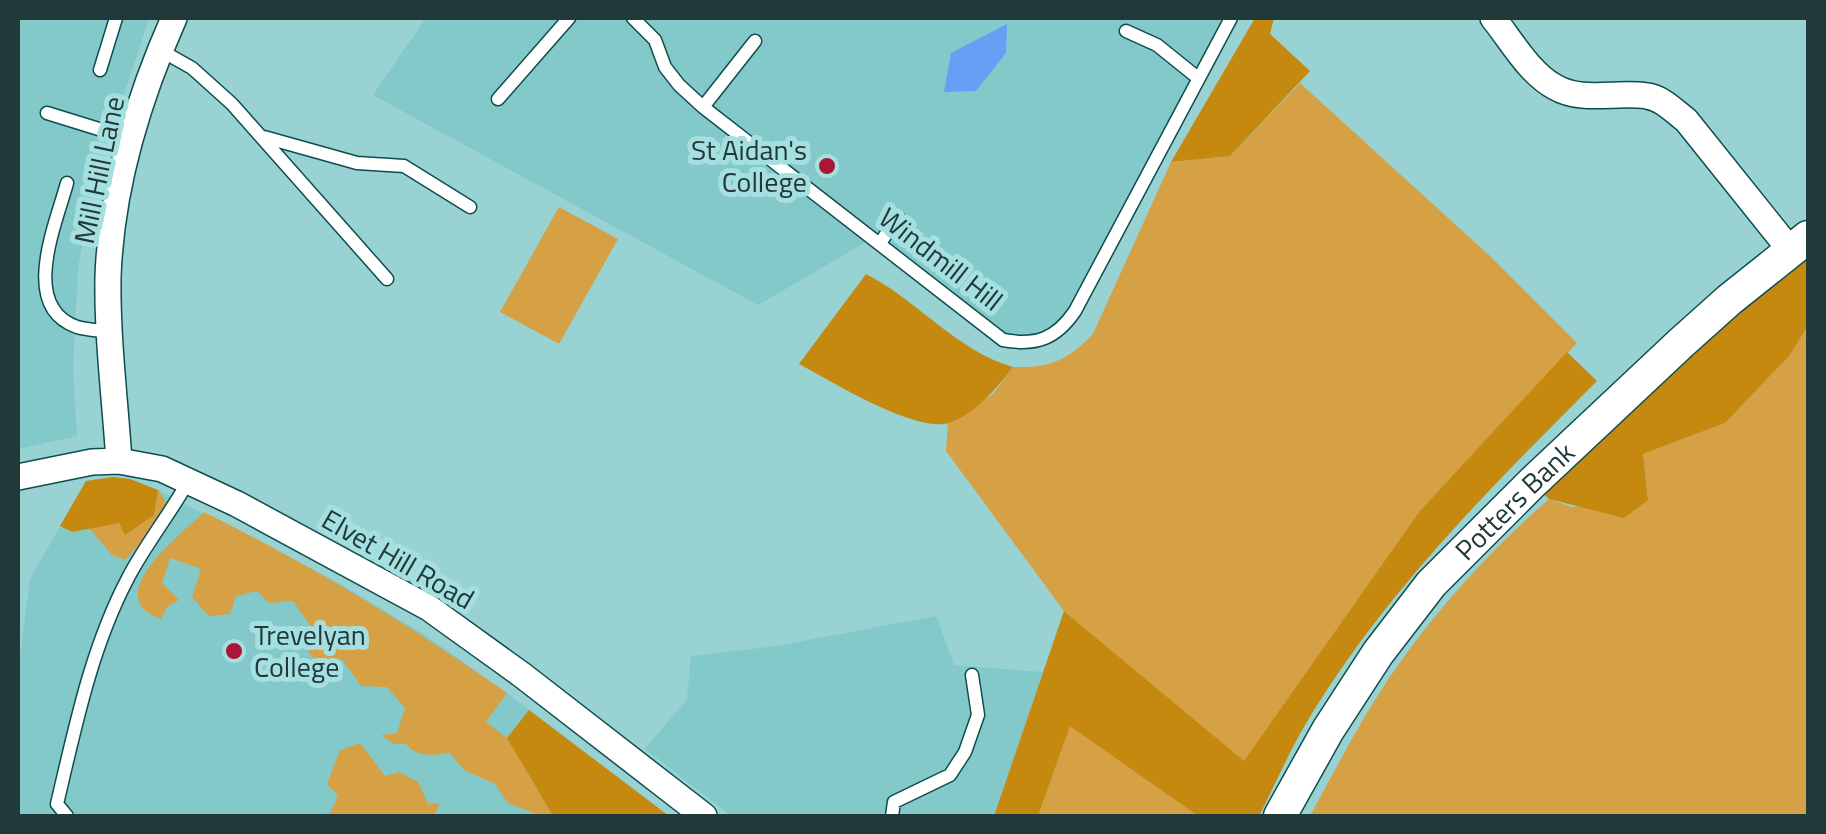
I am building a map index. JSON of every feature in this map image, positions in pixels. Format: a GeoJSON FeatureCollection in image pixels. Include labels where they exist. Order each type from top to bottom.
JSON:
{"type":"FeatureCollection","features":[{"type":"Feature","properties":{"kind":"street","name":"Mill Hill Lane"},"geometry":{"type":"LineString","coordinates":[[119,460],[108,273],[115,210],[131,140],[174,18]]}},
{"type":"Feature","properties":{"kind":"street"},"geometry":{"type":"LineString","coordinates":[[1493,18],[1539,76],[1557,89],[1581,95],[1650,96],[1668,105],[1801,246]]}},
{"type":"Feature","properties":{"kind":"street","name":"Potters Bank"},"geometry":{"type":"LineString","coordinates":[[1280,816],[1378,652],[1431,584],[1668,355],[1729,300],[1801,246]]}},
{"type":"Feature","properties":{"kind":"street","name":"Elvet Hill Road"},"geometry":{"type":"LineString","coordinates":[[18,477],[119,460],[189,480],[261,515],[428,608],[522,675],[704,816]]}},
{"type":"Feature","properties":{"kind":"lane"},"geometry":{"type":"LineString","coordinates":[[100,70],[116,18]]}},
{"type":"Feature","properties":{"kind":"lane"},"geometry":{"type":"LineString","coordinates":[[498,99],[568,18]]}},
{"type":"Feature","properties":{"kind":"lane","name":"Windmill Hill"},"geometry":{"type":"LineString","coordinates":[[634,18],[655,40],[678,85],[703,107],[1003,340],[1036,343],[1062,330],[1075,311],[1231,18]]}},
{"type":"Feature","properties":{"kind":"lane"},"geometry":{"type":"LineString","coordinates":[[1126,31],[1157,44],[1198,78]]}},
{"type":"Feature","properties":{"kind":"lane"},"geometry":{"type":"LineString","coordinates":[[703,107],[755,41]]}},
{"type":"Feature","properties":{"kind":"lane"},"geometry":{"type":"LineString","coordinates":[[160,50],[192,68],[262,136],[388,279]]}},
{"type":"Feature","properties":{"kind":"lane"},"geometry":{"type":"LineString","coordinates":[[48,113],[131,140]]}},
{"type":"Feature","properties":{"kind":"lane"},"geometry":{"type":"LineString","coordinates":[[262,136],[357,163],[404,166],[470,207]]}},
{"type":"Feature","properties":{"kind":"lane"},"geometry":{"type":"LineString","coordinates":[[67,183],[43,273],[48,302],[75,326],[109,332]]}},
{"type":"Feature","properties":{"kind":"lane"},"geometry":{"type":"LineString","coordinates":[[880,243],[898,217]]}},
{"type":"Feature","properties":{"kind":"lane"},"geometry":{"type":"LineString","coordinates":[[66,816],[56,804],[81,698],[127,580],[189,480]]}},
{"type":"Feature","properties":{"kind":"lane"},"geometry":{"type":"LineString","coordinates":[[892,816],[894,802],[950,775],[966,752],[978,714],[972,676]]}},
{"type":"Feature","properties":{"kind":"shaded area"},"geometry":{"type":"Polygon","coordinates":[[[18,18],[149,18],[92,192],[78,267],[73,369],[77,436],[18,449],[18,18]]]}},
{"type":"Feature","properties":{"kind":"shaded area","name":"St Aidan's College"},"geometry":{"type":"Polygon","coordinates":[[[426,18],[1231,18],[1075,311],[1036,343],[1003,340],[873,238],[758,305],[373,95],[426,18]]]}},
{"type":"Feature","properties":{"kind":"shaded area"},"geometry":{"type":"Polygon","coordinates":[[[1255,18],[1274,18],[1270,34],[1310,71],[1230,156],[1171,162],[1255,18]]]}},
{"type":"Feature","properties":{"kind":"shaded area"},"geometry":{"type":"Polygon","coordinates":[[[1300,83],[1491,257],[1577,343],[1419,512],[1244,762],[1064,611],[946,451],[948,423],[993,394],[1013,367],[1057,361],[1084,343],[1093,334],[1171,162],[1230,156],[1300,83]]]}},
{"type":"Feature","properties":{"kind":"shaded area"},"geometry":{"type":"Polygon","coordinates":[[[559,207],[618,239],[559,344],[500,312],[559,207]]]}},
{"type":"Feature","properties":{"kind":"shaded area"},"geometry":{"type":"Polygon","coordinates":[[[1808,237],[1808,325],[1790,355],[1725,423],[1643,454],[1648,500],[1624,518],[1549,499],[1532,483],[1808,237]]]}},
{"type":"Feature","properties":{"kind":"shaded area"},"geometry":{"type":"Polygon","coordinates":[[[866,274],[955,337],[1013,367],[967,414],[949,423],[934,424],[873,404],[799,364],[866,274]]]}},
{"type":"Feature","properties":{"kind":"shaded area"},"geometry":{"type":"Polygon","coordinates":[[[1808,325],[1808,816],[1310,816],[1363,719],[1399,664],[1450,598],[1508,537],[1549,499],[1572,507],[1648,500],[1643,454],[1725,423],[1790,355],[1808,325]]]}},
{"type":"Feature","properties":{"kind":"shaded area"},"geometry":{"type":"Polygon","coordinates":[[[1567,352],[1597,381],[1444,539],[1374,624],[1311,715],[1259,816],[1198,816],[1070,726],[1038,816],[994,816],[1064,611],[1244,761],[1419,512],[1567,352]]]}},
{"type":"Feature","properties":{"kind":"shaded area","name":"Trevelyan College"},"geometry":{"type":"Polygon","coordinates":[[[113,477],[158,490],[337,582],[425,635],[669,816],[18,816],[18,672],[30,579],[86,481],[113,477]]]}},
{"type":"Feature","properties":{"kind":"shaded area"},"geometry":{"type":"Polygon","coordinates":[[[113,477],[158,490],[154,515],[125,535],[119,523],[72,532],[60,526],[86,481],[113,477]]]}},
{"type":"Feature","properties":{"kind":"shaded area"},"geometry":{"type":"Polygon","coordinates":[[[158,490],[166,502],[163,519],[125,560],[112,555],[89,528],[119,523],[125,535],[154,515],[158,490]]]}},
{"type":"Feature","properties":{"kind":"shaded area"},"geometry":{"type":"Polygon","coordinates":[[[204,512],[359,597],[507,693],[486,722],[507,738],[553,816],[542,816],[508,803],[495,784],[464,770],[450,753],[421,754],[381,735],[397,733],[405,708],[387,687],[361,686],[342,659],[318,665],[305,647],[312,628],[293,601],[269,603],[257,591],[236,596],[230,614],[209,616],[192,597],[201,569],[170,558],[162,583],[179,600],[167,607],[161,619],[144,609],[138,596],[141,581],[164,550],[204,512]]]}},
{"type":"Feature","properties":{"kind":"shaded area"},"geometry":{"type":"Polygon","coordinates":[[[936,616],[954,665],[1043,672],[994,816],[731,816],[645,749],[687,699],[691,656],[776,646],[936,616]]]}},
{"type":"Feature","properties":{"kind":"shaded area"},"geometry":{"type":"Polygon","coordinates":[[[529,710],[669,816],[553,816],[507,738],[529,710]]]}},
{"type":"Feature","properties":{"kind":"shaded area"},"geometry":{"type":"Polygon","coordinates":[[[1070,725],[1198,816],[1038,816],[1070,725]]]}},
{"type":"Feature","properties":{"kind":"shaded area"},"geometry":{"type":"Polygon","coordinates":[[[360,743],[385,776],[399,772],[418,782],[428,804],[440,803],[434,816],[304,816],[330,813],[338,796],[327,784],[340,750],[360,743]]]}},
{"type":"Feature","properties":{"kind":"water"},"geometry":{"type":"Polygon","coordinates":[[[1007,24],[1006,53],[976,91],[944,92],[951,53],[1007,24]]]}},
{"type":"Feature","properties":{"kind":"place","name":"St Aidan's College"},"geometry":{"type":"Point","coordinates":[827,166]}},
{"type":"Feature","properties":{"kind":"place","name":"Trevelyan College"},"geometry":{"type":"Point","coordinates":[234,651]}}]}
